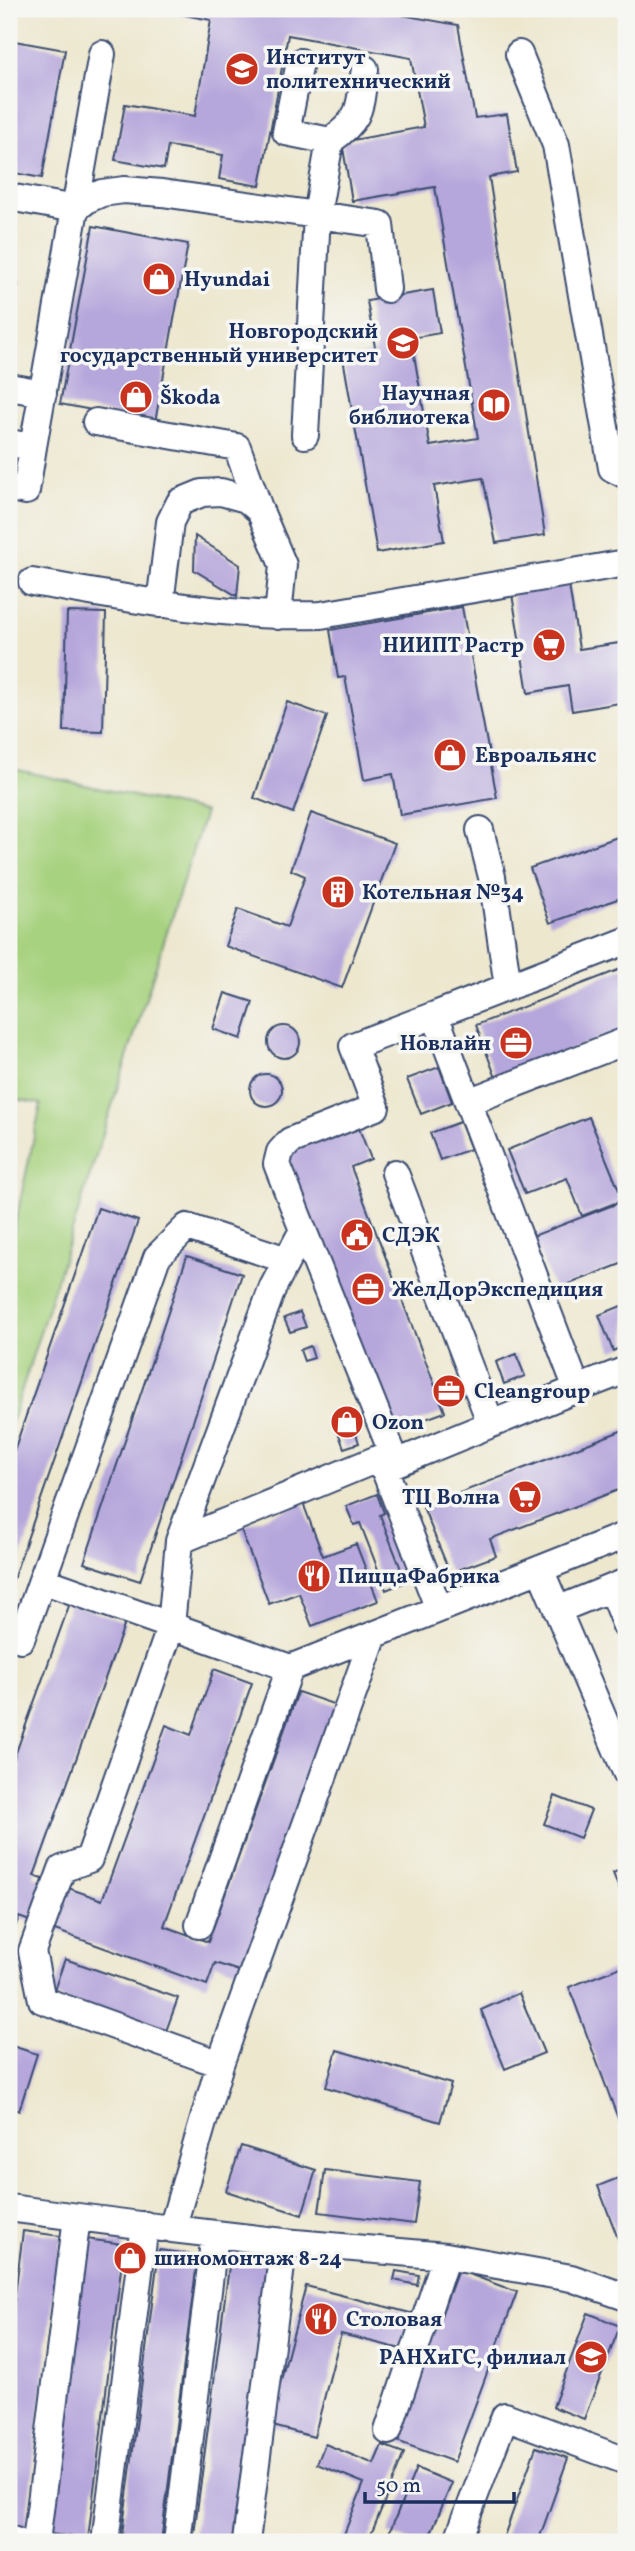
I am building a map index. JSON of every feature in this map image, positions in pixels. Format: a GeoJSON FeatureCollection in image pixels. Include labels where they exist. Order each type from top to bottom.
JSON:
{"type":"FeatureCollection","features":[{"type":"Feature","properties":{"kind":"lane"},"geometry":{"type":"LineString","coordinates":[[9,488],[26,491],[21,445],[43,393],[102,54]]}},
{"type":"Feature","properties":{"kind":"lane"},"geometry":{"type":"LineString","coordinates":[[519,54],[556,145],[612,468],[626,475]]}},
{"type":"Feature","properties":{"kind":"lane"},"geometry":{"type":"LineString","coordinates":[[300,62],[286,132],[330,141]]}},
{"type":"Feature","properties":{"kind":"lane"},"geometry":{"type":"LineString","coordinates":[[305,435],[317,215],[330,141],[354,122],[365,69]]}},
{"type":"Feature","properties":{"kind":"lane"},"geometry":{"type":"LineString","coordinates":[[9,197],[75,209],[102,192],[162,192],[380,224],[387,289]]}},
{"type":"Feature","properties":{"kind":"lane"},"geometry":{"type":"LineString","coordinates":[[9,387],[43,393]]}},
{"type":"Feature","properties":{"kind":"lane"},"geometry":{"type":"LineString","coordinates":[[96,422],[237,447],[283,565],[278,616]]}},
{"type":"Feature","properties":{"kind":"lane"},"geometry":{"type":"LineString","coordinates":[[160,604],[170,522],[180,502],[202,493],[221,492],[246,499],[260,511]]}},
{"type":"Feature","properties":{"kind":"lane"},"geometry":{"type":"LineString","coordinates":[[32,582],[160,604],[278,616],[321,615],[626,564]]}},
{"type":"Feature","properties":{"kind":"lane"},"geometry":{"type":"LineString","coordinates":[[480,830],[492,877],[508,987]]}},
{"type":"Feature","properties":{"kind":"lane"},"geometry":{"type":"LineString","coordinates":[[394,1457],[277,1164],[280,1152],[290,1142],[376,1107],[353,1046],[626,941]]}},
{"type":"Feature","properties":{"kind":"lane"},"geometry":{"type":"LineString","coordinates":[[435,1015],[577,1389]]}},
{"type":"Feature","properties":{"kind":"lane"},"geometry":{"type":"LineString","coordinates":[[468,1102],[626,1041]]}},
{"type":"Feature","properties":{"kind":"lane"},"geometry":{"type":"LineString","coordinates":[[395,1173],[491,1424]]}},
{"type":"Feature","properties":{"kind":"lane"},"geometry":{"type":"LineString","coordinates":[[21,1639],[157,1257],[187,1227],[287,1260]]}},
{"type":"Feature","properties":{"kind":"lane"},"geometry":{"type":"LineString","coordinates":[[220,2064],[42,2000],[32,1951],[62,1869],[89,1859],[171,1626],[179,1541],[273,1287],[303,1230]]}},
{"type":"Feature","properties":{"kind":"lane"},"geometry":{"type":"LineString","coordinates":[[179,1541],[394,1457],[491,1424],[626,1370]]}},
{"type":"Feature","properties":{"kind":"lane"},"geometry":{"type":"LineString","coordinates":[[394,1457],[384,1468],[439,1608]]}},
{"type":"Feature","properties":{"kind":"lane"},"geometry":{"type":"LineString","coordinates":[[42,1580],[289,1668],[626,1535]]}},
{"type":"Feature","properties":{"kind":"lane"},"geometry":{"type":"LineString","coordinates":[[540,1569],[626,1772]]}},
{"type":"Feature","properties":{"kind":"lane"},"geometry":{"type":"LineString","coordinates":[[557,1610],[619,1585],[626,1626]]}},
{"type":"Feature","properties":{"kind":"lane"},"geometry":{"type":"LineString","coordinates":[[172,2229],[220,2064],[374,1635]]}},
{"type":"Feature","properties":{"kind":"lane"},"geometry":{"type":"LineString","coordinates":[[198,1925],[289,1668]]}},
{"type":"Feature","properties":{"kind":"lane"},"geometry":{"type":"LineString","coordinates":[[10,2215],[77,2217],[284,2242],[446,2256],[571,2278],[626,2297]]}},
{"type":"Feature","properties":{"kind":"lane"},"geometry":{"type":"LineString","coordinates":[[36,2542],[77,2217]]}},
{"type":"Feature","properties":{"kind":"lane"},"geometry":{"type":"LineString","coordinates":[[104,2542],[145,2225]]}},
{"type":"Feature","properties":{"kind":"lane"},"geometry":{"type":"LineString","coordinates":[[177,2542],[215,2234]]}},
{"type":"Feature","properties":{"kind":"lane"},"geometry":{"type":"LineString","coordinates":[[246,2542],[284,2242]]}},
{"type":"Feature","properties":{"kind":"lane"},"geometry":{"type":"LineString","coordinates":[[388,2431],[446,2256]]}},
{"type":"Feature","properties":{"kind":"lane"},"geometry":{"type":"LineString","coordinates":[[457,2542],[505,2416],[626,2461]]}},
{"type":"Feature","properties":{"kind":"lane"},"geometry":{"type":"LineString","coordinates":[[9,2539],[18,2542]]}},
{"type":"Feature","properties":{"kind":"green space"},"geometry":{"type":"Polygon","coordinates":[[[9,768],[205,812],[9,1430],[9,1253],[41,1104],[9,1098],[9,768]]]}},
{"type":"Feature","properties":{"kind":"building"},"geometry":{"type":"Polygon","coordinates":[[[153,9],[368,9],[458,25],[475,118],[507,114],[517,172],[489,177],[545,535],[496,543],[483,478],[434,486],[444,541],[377,553],[343,358],[376,353],[367,301],[433,290],[440,333],[411,338],[430,446],[478,438],[435,187],[352,201],[342,142],[424,127],[411,58],[288,35],[260,186],[219,179],[223,155],[168,146],[164,169],[115,160],[125,104],[195,116],[211,20],[153,9]]]}},
{"type":"Feature","properties":{"kind":"building"},"geometry":{"type":"Polygon","coordinates":[[[9,40],[65,50],[42,178],[9,172],[9,40]]]}},
{"type":"Feature","properties":{"kind":"building"},"geometry":{"type":"Polygon","coordinates":[[[93,226],[188,244],[155,422],[60,404],[93,226]]]}},
{"type":"Feature","properties":{"kind":"building"},"geometry":{"type":"Polygon","coordinates":[[[9,283],[18,284],[10,332],[9,332],[9,283]]]}},
{"type":"Feature","properties":{"kind":"building"},"geometry":{"type":"Polygon","coordinates":[[[195,536],[240,565],[237,596],[194,570],[195,536]]]}},
{"type":"Feature","properties":{"kind":"building","name":"НИИПТ Растр"},"geometry":{"type":"Polygon","coordinates":[[[569,585],[579,649],[626,642],[626,702],[572,711],[568,686],[528,693],[512,594],[569,585]]]}},
{"type":"Feature","properties":{"kind":"building"},"geometry":{"type":"Polygon","coordinates":[[[462,607],[497,798],[400,815],[393,774],[364,780],[345,677],[338,678],[330,630],[462,607]]]}},
{"type":"Feature","properties":{"kind":"building"},"geometry":{"type":"Polygon","coordinates":[[[67,612],[106,613],[103,732],[64,731],[67,612]]]}},
{"type":"Feature","properties":{"kind":"building"},"geometry":{"type":"Polygon","coordinates":[[[287,702],[327,716],[293,813],[254,798],[287,702]]]}},
{"type":"Feature","properties":{"kind":"building","name":"Котельная №34"},"geometry":{"type":"Polygon","coordinates":[[[311,813],[395,843],[342,988],[225,946],[238,909],[287,927],[305,876],[291,870],[311,813]]]}},
{"type":"Feature","properties":{"kind":"building"},"geometry":{"type":"Polygon","coordinates":[[[626,834],[626,896],[550,923],[530,868],[626,834]]]}},
{"type":"Feature","properties":{"kind":"building"},"geometry":{"type":"Polygon","coordinates":[[[626,967],[626,1028],[496,1078],[476,1025],[626,967]]]}},
{"type":"Feature","properties":{"kind":"building"},"geometry":{"type":"Polygon","coordinates":[[[225,993],[253,1002],[241,1039],[213,1029],[225,993]]]}},
{"type":"Feature","properties":{"kind":"building"},"geometry":{"type":"Polygon","coordinates":[[[284,1026],[296,1030],[300,1042],[296,1054],[284,1058],[272,1054],[268,1042],[272,1030],[284,1026]]]}},
{"type":"Feature","properties":{"kind":"building"},"geometry":{"type":"Polygon","coordinates":[[[439,1067],[452,1102],[421,1114],[407,1079],[439,1067]]]}},
{"type":"Feature","properties":{"kind":"building"},"geometry":{"type":"Polygon","coordinates":[[[266,1074],[278,1078],[282,1090],[278,1102],[266,1106],[254,1102],[250,1090],[254,1078],[266,1074]]]}},
{"type":"Feature","properties":{"kind":"building"},"geometry":{"type":"Polygon","coordinates":[[[589,1117],[623,1200],[582,1216],[567,1178],[525,1194],[507,1150],[589,1117]]]}},
{"type":"Feature","properties":{"kind":"building"},"geometry":{"type":"Polygon","coordinates":[[[460,1122],[471,1149],[440,1160],[430,1133],[460,1122]]]}},
{"type":"Feature","properties":{"kind":"building","name":"ЖелДорЭкспедиция"},"geometry":{"type":"Polygon","coordinates":[[[358,1126],[371,1159],[351,1167],[445,1412],[393,1431],[286,1153],[358,1126]]]}},
{"type":"Feature","properties":{"kind":"building"},"geometry":{"type":"Polygon","coordinates":[[[626,1200],[626,1262],[554,1290],[533,1236],[626,1200]]]}},
{"type":"Feature","properties":{"kind":"building"},"geometry":{"type":"Polygon","coordinates":[[[98,1208],[138,1221],[9,1591],[9,1465],[98,1208]]]}},
{"type":"Feature","properties":{"kind":"building"},"geometry":{"type":"Polygon","coordinates":[[[187,1256],[242,1274],[140,1581],[84,1563],[187,1256]]]}},
{"type":"Feature","properties":{"kind":"building"},"geometry":{"type":"Polygon","coordinates":[[[626,1304],[626,1345],[613,1351],[599,1315],[626,1304]]]}},
{"type":"Feature","properties":{"kind":"building"},"geometry":{"type":"Polygon","coordinates":[[[300,1312],[306,1327],[290,1332],[284,1318],[300,1312]]]}},
{"type":"Feature","properties":{"kind":"building"},"geometry":{"type":"Polygon","coordinates":[[[310,1346],[314,1358],[304,1361],[300,1350],[310,1346]]]}},
{"type":"Feature","properties":{"kind":"building"},"geometry":{"type":"Polygon","coordinates":[[[516,1354],[525,1376],[504,1384],[496,1362],[516,1354]]]}},
{"type":"Feature","properties":{"kind":"building"},"geometry":{"type":"Polygon","coordinates":[[[350,1415],[359,1443],[344,1448],[334,1421],[350,1415]]]}},
{"type":"Feature","properties":{"kind":"building","name":"ТЦ Волна"},"geometry":{"type":"Polygon","coordinates":[[[626,1429],[626,1487],[490,1539],[496,1556],[450,1573],[423,1507],[626,1429]]]}},
{"type":"Feature","properties":{"kind":"building"},"geometry":{"type":"Polygon","coordinates":[[[377,1494],[384,1513],[380,1515],[406,1582],[386,1590],[360,1523],[354,1525],[346,1506],[377,1494]]]}},
{"type":"Feature","properties":{"kind":"building"},"geometry":{"type":"Polygon","coordinates":[[[303,1503],[323,1556],[356,1544],[378,1601],[312,1626],[299,1593],[269,1604],[240,1527],[303,1503]]]}},
{"type":"Feature","properties":{"kind":"building"},"geometry":{"type":"Polygon","coordinates":[[[70,1603],[125,1623],[34,1876],[102,1900],[166,1725],[191,1735],[214,1669],[252,1683],[164,1926],[208,1942],[298,1692],[339,1706],[242,1972],[215,1963],[207,1985],[19,1917],[9,1944],[9,1772],[70,1603]]]}},
{"type":"Feature","properties":{"kind":"building"},"geometry":{"type":"Polygon","coordinates":[[[555,1796],[591,1810],[580,1838],[544,1824],[555,1796]]]}},
{"type":"Feature","properties":{"kind":"building"},"geometry":{"type":"Polygon","coordinates":[[[626,1867],[626,1907],[613,1873],[626,1867]]]}},
{"type":"Feature","properties":{"kind":"building"},"geometry":{"type":"Polygon","coordinates":[[[65,1959],[178,1998],[165,2034],[52,1996],[65,1959]]]}},
{"type":"Feature","properties":{"kind":"building"},"geometry":{"type":"Polygon","coordinates":[[[626,1965],[626,2140],[569,1987],[626,1965]]]}},
{"type":"Feature","properties":{"kind":"building"},"geometry":{"type":"Polygon","coordinates":[[[519,1993],[544,2053],[505,2069],[481,2010],[519,1993]]]}},
{"type":"Feature","properties":{"kind":"building"},"geometry":{"type":"Polygon","coordinates":[[[9,2045],[37,2054],[19,2111],[9,2107],[9,2045]]]}},
{"type":"Feature","properties":{"kind":"building"},"geometry":{"type":"Polygon","coordinates":[[[337,2050],[451,2084],[440,2122],[326,2087],[337,2050]]]}},
{"type":"Feature","properties":{"kind":"building"},"geometry":{"type":"Polygon","coordinates":[[[241,2146],[316,2170],[302,2215],[226,2191],[241,2146]]]}},
{"type":"Feature","properties":{"kind":"building"},"geometry":{"type":"Polygon","coordinates":[[[325,2170],[420,2182],[414,2224],[319,2212],[325,2170]]]}},
{"type":"Feature","properties":{"kind":"building"},"geometry":{"type":"Polygon","coordinates":[[[626,2175],[626,2251],[623,2252],[598,2186],[626,2175]]]}},
{"type":"Feature","properties":{"kind":"building"},"geometry":{"type":"Polygon","coordinates":[[[23,2231],[61,2236],[25,2531],[9,2529],[9,2343],[23,2231]]]}},
{"type":"Feature","properties":{"kind":"building"},"geometry":{"type":"Polygon","coordinates":[[[86,2239],[124,2244],[88,2539],[50,2534],[86,2239]]]}},
{"type":"Feature","properties":{"kind":"building"},"geometry":{"type":"Polygon","coordinates":[[[159,2250],[198,2255],[161,2542],[121,2542],[159,2250]]]}},
{"type":"Feature","properties":{"kind":"building"},"geometry":{"type":"Polygon","coordinates":[[[230,2259],[268,2264],[232,2542],[193,2542],[230,2259]]]}},
{"type":"Feature","properties":{"kind":"building"},"geometry":{"type":"Polygon","coordinates":[[[458,2270],[517,2292],[454,2462],[394,2440],[458,2270]]]}},
{"type":"Feature","properties":{"kind":"building"},"geometry":{"type":"Polygon","coordinates":[[[396,2271],[419,2275],[417,2285],[394,2280],[396,2271]]]}},
{"type":"Feature","properties":{"kind":"building"},"geometry":{"type":"Polygon","coordinates":[[[306,2286],[418,2315],[409,2351],[341,2334],[314,2437],[269,2425],[306,2286]]]}},
{"type":"Feature","properties":{"kind":"building"},"geometry":{"type":"Polygon","coordinates":[[[588,2313],[620,2326],[584,2419],[553,2407],[588,2313]]]}},
{"type":"Feature","properties":{"kind":"building"},"geometry":{"type":"Polygon","coordinates":[[[325,2444],[374,2464],[382,2445],[404,2453],[368,2542],[341,2542],[364,2483],[317,2464],[325,2444]]]}},
{"type":"Feature","properties":{"kind":"building"},"geometry":{"type":"Polygon","coordinates":[[[536,2447],[568,2458],[538,2542],[502,2542],[536,2447]]]}},
{"type":"Feature","properties":{"kind":"building"},"geometry":{"type":"Polygon","coordinates":[[[416,2468],[452,2483],[427,2542],[412,2542],[389,2533],[416,2468]]]}},
{"type":"Feature","properties":{"kind":"place","name":"Институт политехнический"},"geometry":{"type":"Point","coordinates":[242,69]}},
{"type":"Feature","properties":{"kind":"place","name":"Hyundai"},"geometry":{"type":"Point","coordinates":[159,279]}},
{"type":"Feature","properties":{"kind":"place","name":"Новгородский государственный университет"},"geometry":{"type":"Point","coordinates":[403,343]}},
{"type":"Feature","properties":{"kind":"place","name":"Škoda"},"geometry":{"type":"Point","coordinates":[136,397]}},
{"type":"Feature","properties":{"kind":"place","name":"Научная библиотека"},"geometry":{"type":"Point","coordinates":[494,405]}},
{"type":"Feature","properties":{"kind":"place","name":"НИИПТ Растр"},"geometry":{"type":"Point","coordinates":[549,645]}},
{"type":"Feature","properties":{"kind":"place","name":"Евроальянс"},"geometry":{"type":"Point","coordinates":[450,755]}},
{"type":"Feature","properties":{"kind":"place","name":"Котельная №34"},"geometry":{"type":"Point","coordinates":[338,892]}},
{"type":"Feature","properties":{"kind":"place","name":"Новлайн"},"geometry":{"type":"Point","coordinates":[516,1043]}},
{"type":"Feature","properties":{"kind":"place","name":"СДЭК"},"geometry":{"type":"Point","coordinates":[357,1235]}},
{"type":"Feature","properties":{"kind":"place","name":"ЖелДорЭкспедиция"},"geometry":{"type":"Point","coordinates":[368,1289]}},
{"type":"Feature","properties":{"kind":"place","name":"Cleangroup"},"geometry":{"type":"Point","coordinates":[449,1391]}},
{"type":"Feature","properties":{"kind":"place","name":"Ozon"},"geometry":{"type":"Point","coordinates":[347,1422]}},
{"type":"Feature","properties":{"kind":"place","name":"ТЦ Волна"},"geometry":{"type":"Point","coordinates":[525,1497]}},
{"type":"Feature","properties":{"kind":"place","name":"ПиццаФабрика"},"geometry":{"type":"Point","coordinates":[314,1576]}},
{"type":"Feature","properties":{"kind":"place","name":"шиномонтаж 8-24"},"geometry":{"type":"Point","coordinates":[130,2258]}},
{"type":"Feature","properties":{"kind":"place","name":"Столовая"},"geometry":{"type":"Point","coordinates":[321,2319]}},
{"type":"Feature","properties":{"kind":"place","name":"РАНХиГС, филиал"},"geometry":{"type":"Point","coordinates":[591,2357]}}]}
